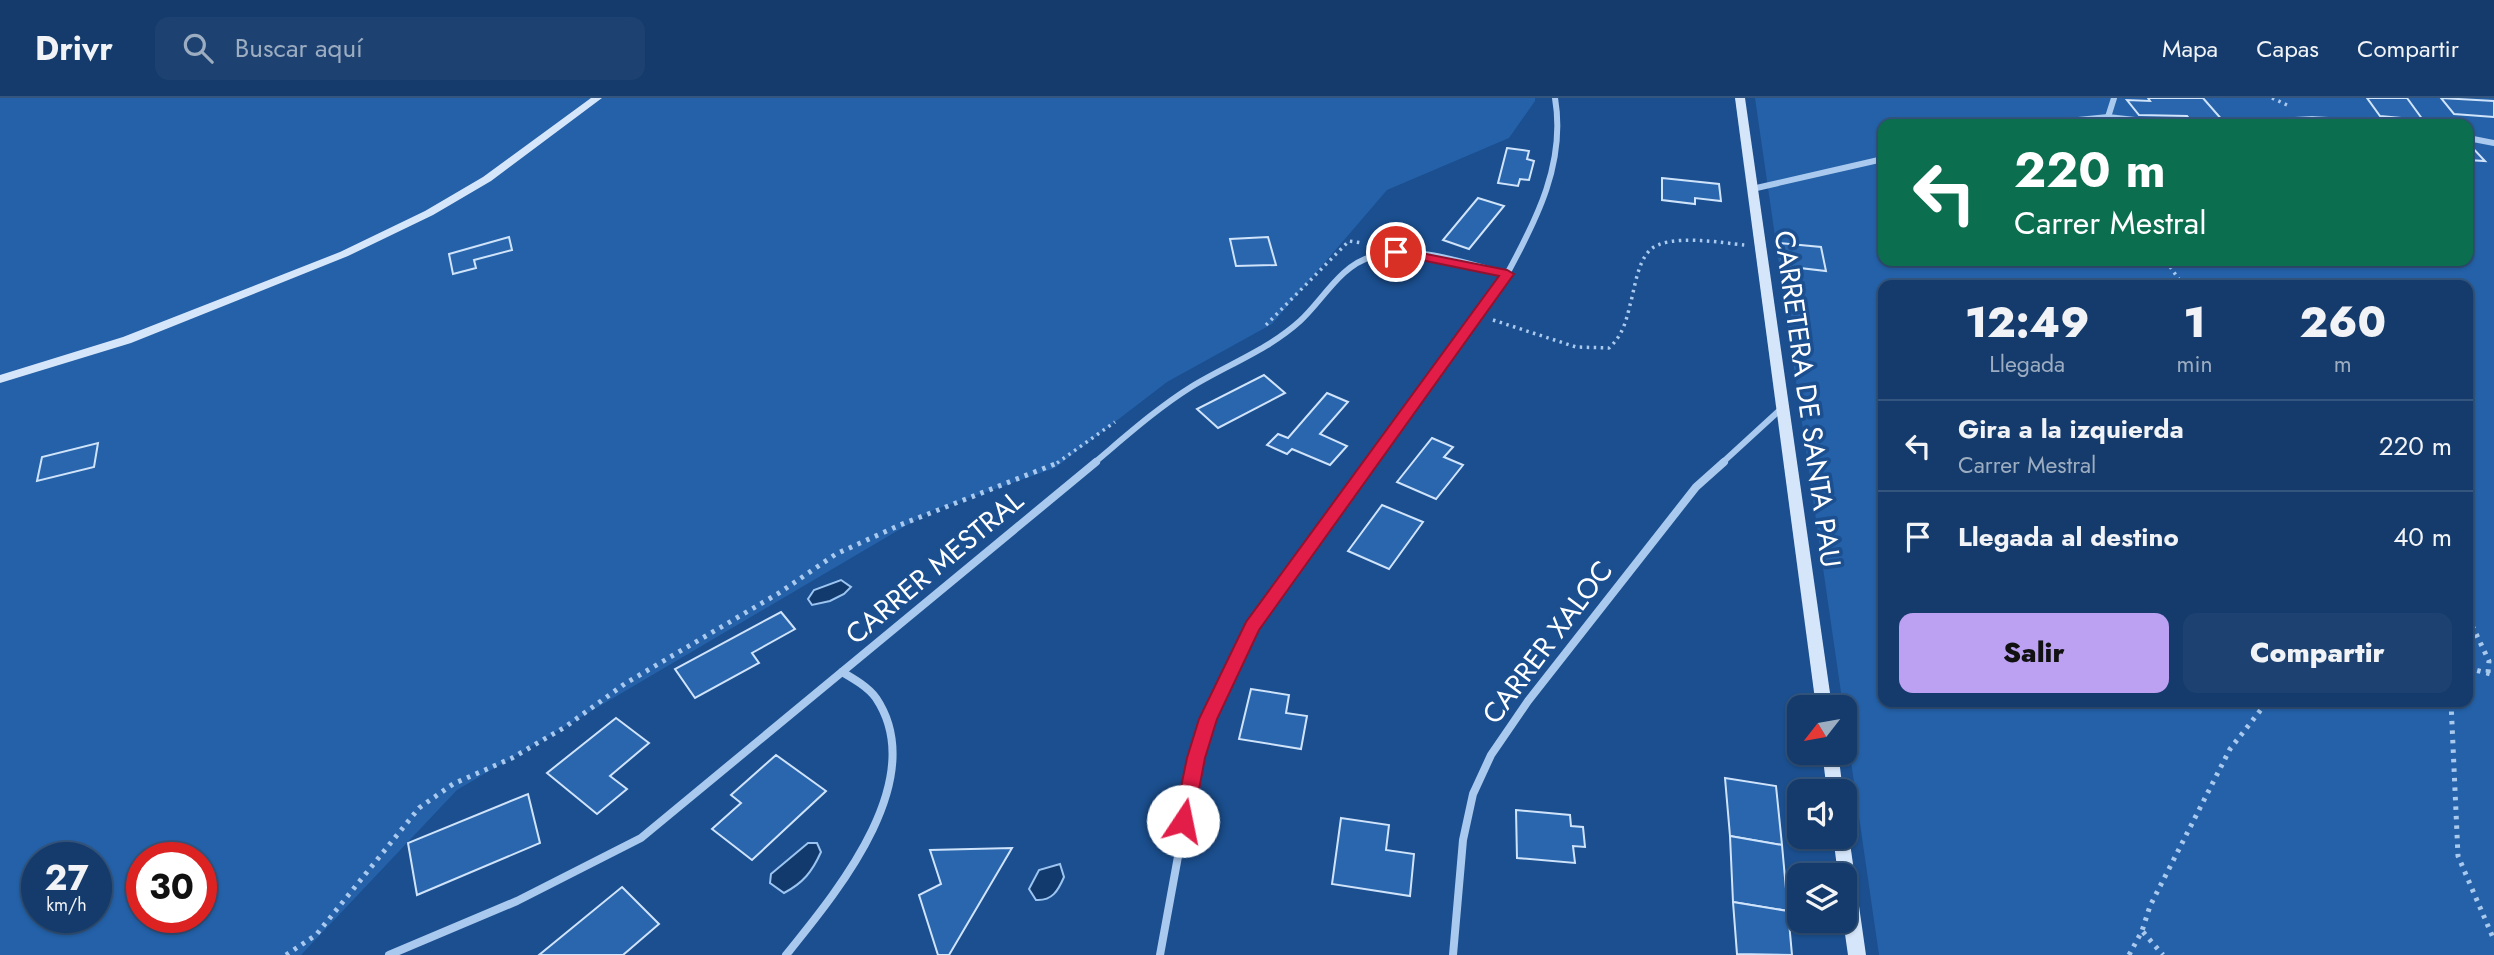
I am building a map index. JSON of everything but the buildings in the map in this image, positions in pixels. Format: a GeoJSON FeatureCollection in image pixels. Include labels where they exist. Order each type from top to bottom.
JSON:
{"type":"FeatureCollection","features":[{"type":"Feature","properties":{"kind":"main road"},"geometry":{"type":"LineString","coordinates":[[0,379],[127,340],[344,254],[429,213],[487,179],[597,98]]}},
{"type":"Feature","properties":{"kind":"main road","name":"CARRETERA DE SANTA PAU"},"geometry":{"type":"LineString","coordinates":[[1740,98],[1822,695]]}},
{"type":"Feature","properties":{"kind":"main road"},"geometry":{"type":"LineString","coordinates":[[1843,849],[1857,955]]}},
{"type":"Feature","properties":{"kind":"street"},"geometry":{"type":"LineString","coordinates":[[1160,955],[1196,758],[1208,719],[1239,650],[1269,600],[1507,274],[1525,242],[1549,182],[1559,140],[1555,98]]}},
{"type":"Feature","properties":{"kind":"street"},"geometry":{"type":"LineString","coordinates":[[2108,117],[2114,98]]}},
{"type":"Feature","properties":{"kind":"street"},"geometry":{"type":"LineString","coordinates":[[2088,119],[2126,119]]}},
{"type":"Feature","properties":{"kind":"street"},"geometry":{"type":"LineString","coordinates":[[2473,139],[2494,143]]}},
{"type":"Feature","properties":{"kind":"street"},"geometry":{"type":"LineString","coordinates":[[1752,189],[1878,160]]}},
{"type":"Feature","properties":{"kind":"street","name":"CARRER MESTRAL"},"geometry":{"type":"LineString","coordinates":[[389,955],[474,922],[546,889],[641,838],[1060,488],[1169,401],[1283,335],[1354,265],[1373,256],[1410,253],[1507,274]]}},
{"type":"Feature","properties":{"kind":"street","name":"CARRER XALOC"},"geometry":{"type":"LineString","coordinates":[[1453,955],[1466,828],[1473,794],[1498,743],[1696,487],[1782,408]]}},
{"type":"Feature","properties":{"kind":"street"},"geometry":{"type":"LineString","coordinates":[[786,955],[813,922],[864,847],[886,794],[891,766],[888,722],[875,696],[842,672]]}},
{"type":"Feature","properties":{"kind":"path"},"geometry":{"type":"LineString","coordinates":[[1264,328],[1349,241],[1390,253]]}},
{"type":"Feature","properties":{"kind":"path"},"geometry":{"type":"LineString","coordinates":[[1479,315],[1576,347],[1608,348],[1622,336],[1643,261],[1651,248],[1666,242],[1690,241],[1760,247]]}},
{"type":"Feature","properties":{"kind":"path"},"geometry":{"type":"LineString","coordinates":[[286,955],[316,935],[419,808],[453,785],[512,758],[565,727],[626,683],[779,593],[836,554],[900,525],[1055,465],[1119,419]]}},
{"type":"Feature","properties":{"kind":"path"},"geometry":{"type":"LineString","coordinates":[[2473,627],[2489,661],[2491,674],[2473,669]]}},
{"type":"Feature","properties":{"kind":"path"},"geometry":{"type":"LineString","coordinates":[[2129,955],[2142,931],[2150,906],[2230,749],[2263,707]]}},
{"type":"Feature","properties":{"kind":"path"},"geometry":{"type":"LineString","coordinates":[[2451,707],[2458,856],[2494,940]]}},
{"type":"Feature","properties":{"kind":"path"},"geometry":{"type":"LineString","coordinates":[[2142,931],[2163,955]]}},
{"type":"Feature","properties":{"kind":"shaded area"},"geometry":{"type":"Polygon","coordinates":[[[0,98],[1535,98],[1509,138],[1387,190],[1272,324],[1167,382],[1055,468],[931,511],[457,790],[301,955],[0,955],[0,98]]]}},
{"type":"Feature","properties":{"kind":"shaded area"},"geometry":{"type":"Polygon","coordinates":[[[1755,98],[2494,98],[2494,955],[1879,955],[1857,803],[1857,779],[1854,779],[1852,765],[1857,765],[1857,695],[1841,695],[1755,98]]]}},
{"type":"Feature","properties":{"kind":"shaded area"},"geometry":{"type":"Polygon","coordinates":[[[841,580],[851,587],[844,594],[812,605],[808,599],[814,590],[841,580]]]}},
{"type":"Feature","properties":{"kind":"shaded area"},"geometry":{"type":"Polygon","coordinates":[[[808,843],[817,843],[821,852],[818,859],[802,881],[784,893],[770,883],[771,874],[808,843]]]}},
{"type":"Feature","properties":{"kind":"shaded area"},"geometry":{"type":"Polygon","coordinates":[[[1060,864],[1064,877],[1057,891],[1046,899],[1036,900],[1029,889],[1039,870],[1060,864]]]}},
{"type":"Feature","properties":{"kind":"route"},"geometry":{"type":"LineString","coordinates":[[1183,821],[1196,758],[1208,719],[1252,626],[1507,274],[1396,252]]}}]}
